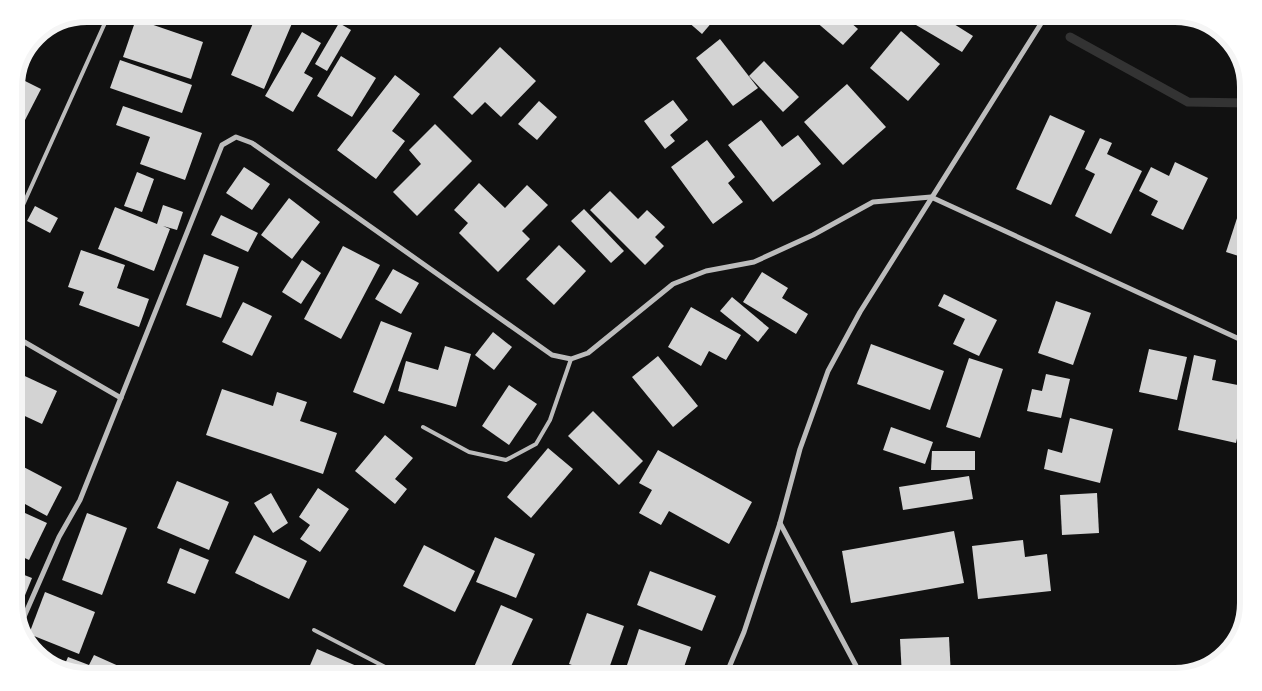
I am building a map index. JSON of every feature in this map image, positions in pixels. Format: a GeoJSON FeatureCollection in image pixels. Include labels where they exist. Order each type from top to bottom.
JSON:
{"type":"FeatureCollection","features":[{"type":"Feature","properties":{"kind":"street"},"geometry":{"type":"LineString","coordinates":[[729,668],[744,632],[780,523],[800,449],[828,371],[860,312],[1041,23]]}},
{"type":"Feature","properties":{"kind":"street"},"geometry":{"type":"LineString","coordinates":[[24,617],[59,537],[80,500],[222,145],[236,137],[252,143],[552,355],[571,359],[588,353],[673,284],[706,271],[754,262],[813,235],[873,202],[932,197],[1239,339]]}},
{"type":"Feature","properties":{"kind":"street"},"geometry":{"type":"LineString","coordinates":[[23,341],[121,398]]}},
{"type":"Feature","properties":{"kind":"street"},"geometry":{"type":"LineString","coordinates":[[780,523],[857,668]]}},
{"type":"Feature","properties":{"kind":"lane"},"geometry":{"type":"LineString","coordinates":[[23,205],[105,23]]}},
{"type":"Feature","properties":{"kind":"lane"},"geometry":{"type":"LineString","coordinates":[[423,427],[469,452],[506,460],[536,444],[550,420],[571,359]]}},
{"type":"Feature","properties":{"kind":"lane"},"geometry":{"type":"LineString","coordinates":[[314,630],[387,668]]}},
{"type":"Feature","properties":{"kind":"building"},"geometry":{"type":"Polygon","coordinates":[[[135,23],[148,23],[203,42],[191,79],[123,57],[135,23]]]}},
{"type":"Feature","properties":{"kind":"building"},"geometry":{"type":"Polygon","coordinates":[[[253,23],[292,23],[264,89],[231,75],[253,23]]]}},
{"type":"Feature","properties":{"kind":"building"},"geometry":{"type":"Polygon","coordinates":[[[339,23],[351,30],[327,71],[315,64],[339,23]]]}},
{"type":"Feature","properties":{"kind":"building"},"geometry":{"type":"Polygon","coordinates":[[[689,23],[711,23],[702,34],[689,23]]]}},
{"type":"Feature","properties":{"kind":"building"},"geometry":{"type":"Polygon","coordinates":[[[817,23],[851,23],[858,29],[843,45],[817,23]]]}},
{"type":"Feature","properties":{"kind":"building"},"geometry":{"type":"Polygon","coordinates":[[[917,23],[952,23],[973,36],[962,52],[916,25],[917,23]]]}},
{"type":"Feature","properties":{"kind":"building"},"geometry":{"type":"Polygon","coordinates":[[[901,31],[940,64],[908,101],[870,68],[901,31]]]}},
{"type":"Feature","properties":{"kind":"building"},"geometry":{"type":"Polygon","coordinates":[[[302,32],[321,43],[304,73],[313,78],[293,112],[265,96],[302,32]]]}},
{"type":"Feature","properties":{"kind":"building"},"geometry":{"type":"Polygon","coordinates":[[[720,39],[758,88],[733,106],[696,58],[720,39]]]}},
{"type":"Feature","properties":{"kind":"building"},"geometry":{"type":"Polygon","coordinates":[[[500,47],[536,81],[501,117],[485,102],[472,115],[453,97],[500,47]]]}},
{"type":"Feature","properties":{"kind":"building"},"geometry":{"type":"Polygon","coordinates":[[[341,56],[376,78],[352,117],[317,96],[341,56]]]}},
{"type":"Feature","properties":{"kind":"building"},"geometry":{"type":"Polygon","coordinates":[[[120,60],[192,85],[182,113],[110,88],[120,60]]]}},
{"type":"Feature","properties":{"kind":"building"},"geometry":{"type":"Polygon","coordinates":[[[764,61],[799,97],[783,112],[749,76],[764,61]]]}},
{"type":"Feature","properties":{"kind":"building"},"geometry":{"type":"Polygon","coordinates":[[[395,75],[420,94],[392,131],[405,141],[376,179],[337,150],[395,75]]]}},
{"type":"Feature","properties":{"kind":"building"},"geometry":{"type":"Polygon","coordinates":[[[23,80],[41,89],[23,122],[23,80]]]}},
{"type":"Feature","properties":{"kind":"building"},"geometry":{"type":"Polygon","coordinates":[[[847,84],[886,127],[843,165],[804,122],[847,84]]]}},
{"type":"Feature","properties":{"kind":"building"},"geometry":{"type":"Polygon","coordinates":[[[673,100],[688,120],[670,135],[675,141],[665,149],[644,121],[673,100]]]}},
{"type":"Feature","properties":{"kind":"building"},"geometry":{"type":"Polygon","coordinates":[[[539,101],[557,117],[537,140],[518,124],[539,101]]]}},
{"type":"Feature","properties":{"kind":"building"},"geometry":{"type":"Polygon","coordinates":[[[123,106],[202,133],[185,180],[140,164],[150,137],[116,125],[123,106]]]}},
{"type":"Feature","properties":{"kind":"building"},"geometry":{"type":"Polygon","coordinates":[[[1050,115],[1085,131],[1051,205],[1016,189],[1050,115]]]}},
{"type":"Feature","properties":{"kind":"building"},"geometry":{"type":"Polygon","coordinates":[[[761,120],[782,147],[798,135],[821,164],[773,202],[728,145],[761,120]]]}},
{"type":"Feature","properties":{"kind":"building"},"geometry":{"type":"Polygon","coordinates":[[[435,124],[472,161],[417,216],[393,192],[421,164],[409,150],[435,124]]]}},
{"type":"Feature","properties":{"kind":"building"},"geometry":{"type":"Polygon","coordinates":[[[1100,138],[1112,143],[1107,154],[1142,171],[1111,234],[1075,216],[1095,174],[1085,169],[1100,138]]]}},
{"type":"Feature","properties":{"kind":"building"},"geometry":{"type":"Polygon","coordinates":[[[707,140],[735,177],[728,183],[743,202],[713,224],[671,167],[707,140]]]}},
{"type":"Feature","properties":{"kind":"building"},"geometry":{"type":"Polygon","coordinates":[[[1175,162],[1208,178],[1183,230],[1151,215],[1158,201],[1139,191],[1151,167],[1169,176],[1175,162]]]}},
{"type":"Feature","properties":{"kind":"building"},"geometry":{"type":"Polygon","coordinates":[[[244,167],[270,184],[252,210],[226,193],[244,167]]]}},
{"type":"Feature","properties":{"kind":"building"},"geometry":{"type":"Polygon","coordinates":[[[137,172],[154,179],[142,212],[124,206],[137,172]]]}},
{"type":"Feature","properties":{"kind":"building"},"geometry":{"type":"Polygon","coordinates":[[[479,183],[505,208],[527,185],[548,205],[522,231],[530,239],[498,272],[459,233],[468,223],[454,210],[479,183]]]}},
{"type":"Feature","properties":{"kind":"building"},"geometry":{"type":"Polygon","coordinates":[[[610,191],[638,219],[647,210],[665,227],[655,237],[664,246],[645,265],[590,210],[610,191]]]}},
{"type":"Feature","properties":{"kind":"building"},"geometry":{"type":"Polygon","coordinates":[[[289,198],[320,222],[292,259],[261,235],[289,198]]]}},
{"type":"Feature","properties":{"kind":"building"},"geometry":{"type":"Polygon","coordinates":[[[163,205],[183,212],[177,230],[163,226],[170,229],[154,271],[98,249],[115,207],[157,224],[163,205]]]}},
{"type":"Feature","properties":{"kind":"building"},"geometry":{"type":"Polygon","coordinates":[[[35,206],[58,218],[50,233],[27,221],[35,206]]]}},
{"type":"Feature","properties":{"kind":"building"},"geometry":{"type":"Polygon","coordinates":[[[584,209],[624,251],[611,263],[571,221],[584,209]]]}},
{"type":"Feature","properties":{"kind":"building"},"geometry":{"type":"Polygon","coordinates":[[[1239,212],[1239,256],[1226,252],[1239,212]]]}},
{"type":"Feature","properties":{"kind":"building"},"geometry":{"type":"Polygon","coordinates":[[[221,215],[258,233],[248,252],[211,235],[221,215]]]}},
{"type":"Feature","properties":{"kind":"building"},"geometry":{"type":"Polygon","coordinates":[[[559,245],[586,271],[554,305],[526,279],[559,245]]]}},
{"type":"Feature","properties":{"kind":"building"},"geometry":{"type":"Polygon","coordinates":[[[343,246],[380,265],[341,339],[304,319],[343,246]]]}},
{"type":"Feature","properties":{"kind":"building"},"geometry":{"type":"Polygon","coordinates":[[[81,250],[125,265],[117,288],[149,299],[139,327],[79,305],[84,292],[68,287],[81,250]]]}},
{"type":"Feature","properties":{"kind":"building"},"geometry":{"type":"Polygon","coordinates":[[[204,254],[239,267],[221,318],[186,305],[204,254]]]}},
{"type":"Feature","properties":{"kind":"building"},"geometry":{"type":"Polygon","coordinates":[[[302,260],[321,273],[301,304],[282,292],[302,260]]]}},
{"type":"Feature","properties":{"kind":"building"},"geometry":{"type":"Polygon","coordinates":[[[393,269],[419,283],[401,314],[375,299],[393,269]]]}},
{"type":"Feature","properties":{"kind":"building"},"geometry":{"type":"Polygon","coordinates":[[[762,272],[788,288],[782,298],[808,314],[796,334],[743,302],[762,272]]]}},
{"type":"Feature","properties":{"kind":"building"},"geometry":{"type":"Polygon","coordinates":[[[944,294],[997,320],[979,356],[953,344],[965,319],[938,306],[944,294]]]}},
{"type":"Feature","properties":{"kind":"building"},"geometry":{"type":"Polygon","coordinates":[[[732,297],[769,328],[758,342],[720,311],[732,297]]]}},
{"type":"Feature","properties":{"kind":"building"},"geometry":{"type":"Polygon","coordinates":[[[1056,301],[1091,313],[1073,365],[1038,353],[1056,301]]]}},
{"type":"Feature","properties":{"kind":"building"},"geometry":{"type":"Polygon","coordinates":[[[243,302],[272,316],[252,356],[222,342],[243,302]]]}},
{"type":"Feature","properties":{"kind":"building"},"geometry":{"type":"Polygon","coordinates":[[[691,307],[741,335],[726,360],[709,351],[701,366],[668,347],[691,307]]]}},
{"type":"Feature","properties":{"kind":"building"},"geometry":{"type":"Polygon","coordinates":[[[381,321],[412,333],[384,404],[353,392],[381,321]]]}},
{"type":"Feature","properties":{"kind":"building"},"geometry":{"type":"Polygon","coordinates":[[[493,332],[512,347],[494,370],[475,355],[493,332]]]}},
{"type":"Feature","properties":{"kind":"building"},"geometry":{"type":"Polygon","coordinates":[[[871,344],[944,371],[930,410],[857,384],[871,344]]]}},
{"type":"Feature","properties":{"kind":"building"},"geometry":{"type":"Polygon","coordinates":[[[445,346],[471,354],[456,407],[398,391],[406,361],[438,370],[445,346]]]}},
{"type":"Feature","properties":{"kind":"building"},"geometry":{"type":"Polygon","coordinates":[[[1149,349],[1187,357],[1177,400],[1139,392],[1149,349]]]}},
{"type":"Feature","properties":{"kind":"building"},"geometry":{"type":"Polygon","coordinates":[[[1194,355],[1216,360],[1212,380],[1240,385],[1240,426],[1236,443],[1178,430],[1194,355]]]}},
{"type":"Feature","properties":{"kind":"building"},"geometry":{"type":"Polygon","coordinates":[[[658,356],[698,406],[673,427],[632,377],[658,356]]]}},
{"type":"Feature","properties":{"kind":"building"},"geometry":{"type":"Polygon","coordinates":[[[969,358],[1003,369],[980,438],[946,427],[969,358]]]}},
{"type":"Feature","properties":{"kind":"building"},"geometry":{"type":"Polygon","coordinates":[[[1046,374],[1070,379],[1061,418],[1027,411],[1032,389],[1042,391],[1046,374]]]}},
{"type":"Feature","properties":{"kind":"building"},"geometry":{"type":"Polygon","coordinates":[[[23,375],[57,391],[42,424],[23,415],[23,375]]]}},
{"type":"Feature","properties":{"kind":"building"},"geometry":{"type":"Polygon","coordinates":[[[509,385],[537,404],[509,445],[482,426],[509,385]]]}},
{"type":"Feature","properties":{"kind":"building"},"geometry":{"type":"Polygon","coordinates":[[[222,389],[273,406],[277,392],[307,402],[300,421],[337,433],[323,474],[206,435],[222,389]]]}},
{"type":"Feature","properties":{"kind":"building"},"geometry":{"type":"Polygon","coordinates":[[[593,411],[643,461],[619,485],[568,436],[593,411]]]}},
{"type":"Feature","properties":{"kind":"building"},"geometry":{"type":"Polygon","coordinates":[[[1070,418],[1113,429],[1100,483],[1044,469],[1048,449],[1062,453],[1070,418]]]}},
{"type":"Feature","properties":{"kind":"building"},"geometry":{"type":"Polygon","coordinates":[[[891,427],[933,442],[925,464],[883,450],[891,427]]]}},
{"type":"Feature","properties":{"kind":"building"},"geometry":{"type":"Polygon","coordinates":[[[385,435],[413,458],[395,479],[407,489],[395,504],[355,471],[385,435]]]}},
{"type":"Feature","properties":{"kind":"building"},"geometry":{"type":"Polygon","coordinates":[[[548,448],[573,469],[531,518],[507,497],[548,448]]]}},
{"type":"Feature","properties":{"kind":"building"},"geometry":{"type":"Polygon","coordinates":[[[658,450],[752,502],[729,544],[669,511],[661,525],[639,513],[652,490],[639,483],[658,450]]]}},
{"type":"Feature","properties":{"kind":"building"},"geometry":{"type":"Polygon","coordinates":[[[932,451],[975,451],[975,470],[931,470],[932,451]]]}},
{"type":"Feature","properties":{"kind":"building"},"geometry":{"type":"Polygon","coordinates":[[[23,467],[62,487],[47,516],[23,503],[23,467]]]}},
{"type":"Feature","properties":{"kind":"building"},"geometry":{"type":"Polygon","coordinates":[[[969,476],[973,499],[903,510],[899,487],[969,476]]]}},
{"type":"Feature","properties":{"kind":"building"},"geometry":{"type":"Polygon","coordinates":[[[177,481],[229,502],[209,550],[157,528],[177,481]]]}},
{"type":"Feature","properties":{"kind":"building"},"geometry":{"type":"Polygon","coordinates":[[[318,488],[349,509],[320,552],[300,539],[310,525],[299,517],[318,488]]]}},
{"type":"Feature","properties":{"kind":"building"},"geometry":{"type":"Polygon","coordinates":[[[271,493],[288,523],[273,533],[254,503],[271,493]]]}},
{"type":"Feature","properties":{"kind":"building"},"geometry":{"type":"Polygon","coordinates":[[[1097,493],[1099,533],[1062,535],[1060,495],[1097,493]]]}},
{"type":"Feature","properties":{"kind":"building"},"geometry":{"type":"Polygon","coordinates":[[[23,512],[47,523],[29,560],[23,557],[23,512]]]}},
{"type":"Feature","properties":{"kind":"building"},"geometry":{"type":"Polygon","coordinates":[[[87,513],[127,528],[102,595],[62,580],[87,513]]]}},
{"type":"Feature","properties":{"kind":"building"},"geometry":{"type":"Polygon","coordinates":[[[954,531],[964,583],[851,603],[842,551],[954,531]]]}},
{"type":"Feature","properties":{"kind":"building"},"geometry":{"type":"Polygon","coordinates":[[[254,535],[307,561],[289,599],[235,573],[254,535]]]}},
{"type":"Feature","properties":{"kind":"building"},"geometry":{"type":"Polygon","coordinates":[[[495,537],[535,554],[516,598],[476,582],[495,537]]]}},
{"type":"Feature","properties":{"kind":"building"},"geometry":{"type":"Polygon","coordinates":[[[1023,540],[1025,557],[1047,554],[1051,591],[978,599],[972,546],[1023,540]]]}},
{"type":"Feature","properties":{"kind":"building"},"geometry":{"type":"Polygon","coordinates":[[[424,545],[475,571],[455,612],[403,586],[424,545]]]}},
{"type":"Feature","properties":{"kind":"building"},"geometry":{"type":"Polygon","coordinates":[[[180,548],[209,560],[195,594],[167,583],[180,548]]]}},
{"type":"Feature","properties":{"kind":"building"},"geometry":{"type":"Polygon","coordinates":[[[650,571],[716,596],[702,631],[637,605],[650,571]]]}},
{"type":"Feature","properties":{"kind":"building"},"geometry":{"type":"Polygon","coordinates":[[[23,574],[32,578],[23,600],[23,574]]]}},
{"type":"Feature","properties":{"kind":"building"},"geometry":{"type":"Polygon","coordinates":[[[45,592],[95,612],[79,654],[29,633],[45,592]]]}},
{"type":"Feature","properties":{"kind":"building"},"geometry":{"type":"Polygon","coordinates":[[[501,605],[533,619],[510,668],[474,667],[501,605]]]}},
{"type":"Feature","properties":{"kind":"building"},"geometry":{"type":"Polygon","coordinates":[[[587,613],[624,626],[609,668],[580,668],[569,664],[587,613]]]}},
{"type":"Feature","properties":{"kind":"building"},"geometry":{"type":"Polygon","coordinates":[[[639,629],[691,647],[684,667],[687,668],[636,668],[627,665],[639,629]]]}},
{"type":"Feature","properties":{"kind":"building"},"geometry":{"type":"Polygon","coordinates":[[[949,637],[951,668],[902,668],[900,639],[949,637]]]}},
{"type":"Feature","properties":{"kind":"building"},"geometry":{"type":"Polygon","coordinates":[[[317,649],[361,668],[309,668],[317,649]]]}},
{"type":"Feature","properties":{"kind":"building"},"geometry":{"type":"Polygon","coordinates":[[[94,655],[123,668],[87,668],[65,664],[68,657],[89,665],[94,655]]]}},
{"type":"Feature","properties":{"kind":"waterway"},"geometry":{"type":"LineString","coordinates":[[1070,37],[1188,102],[1239,103]]}}]}
